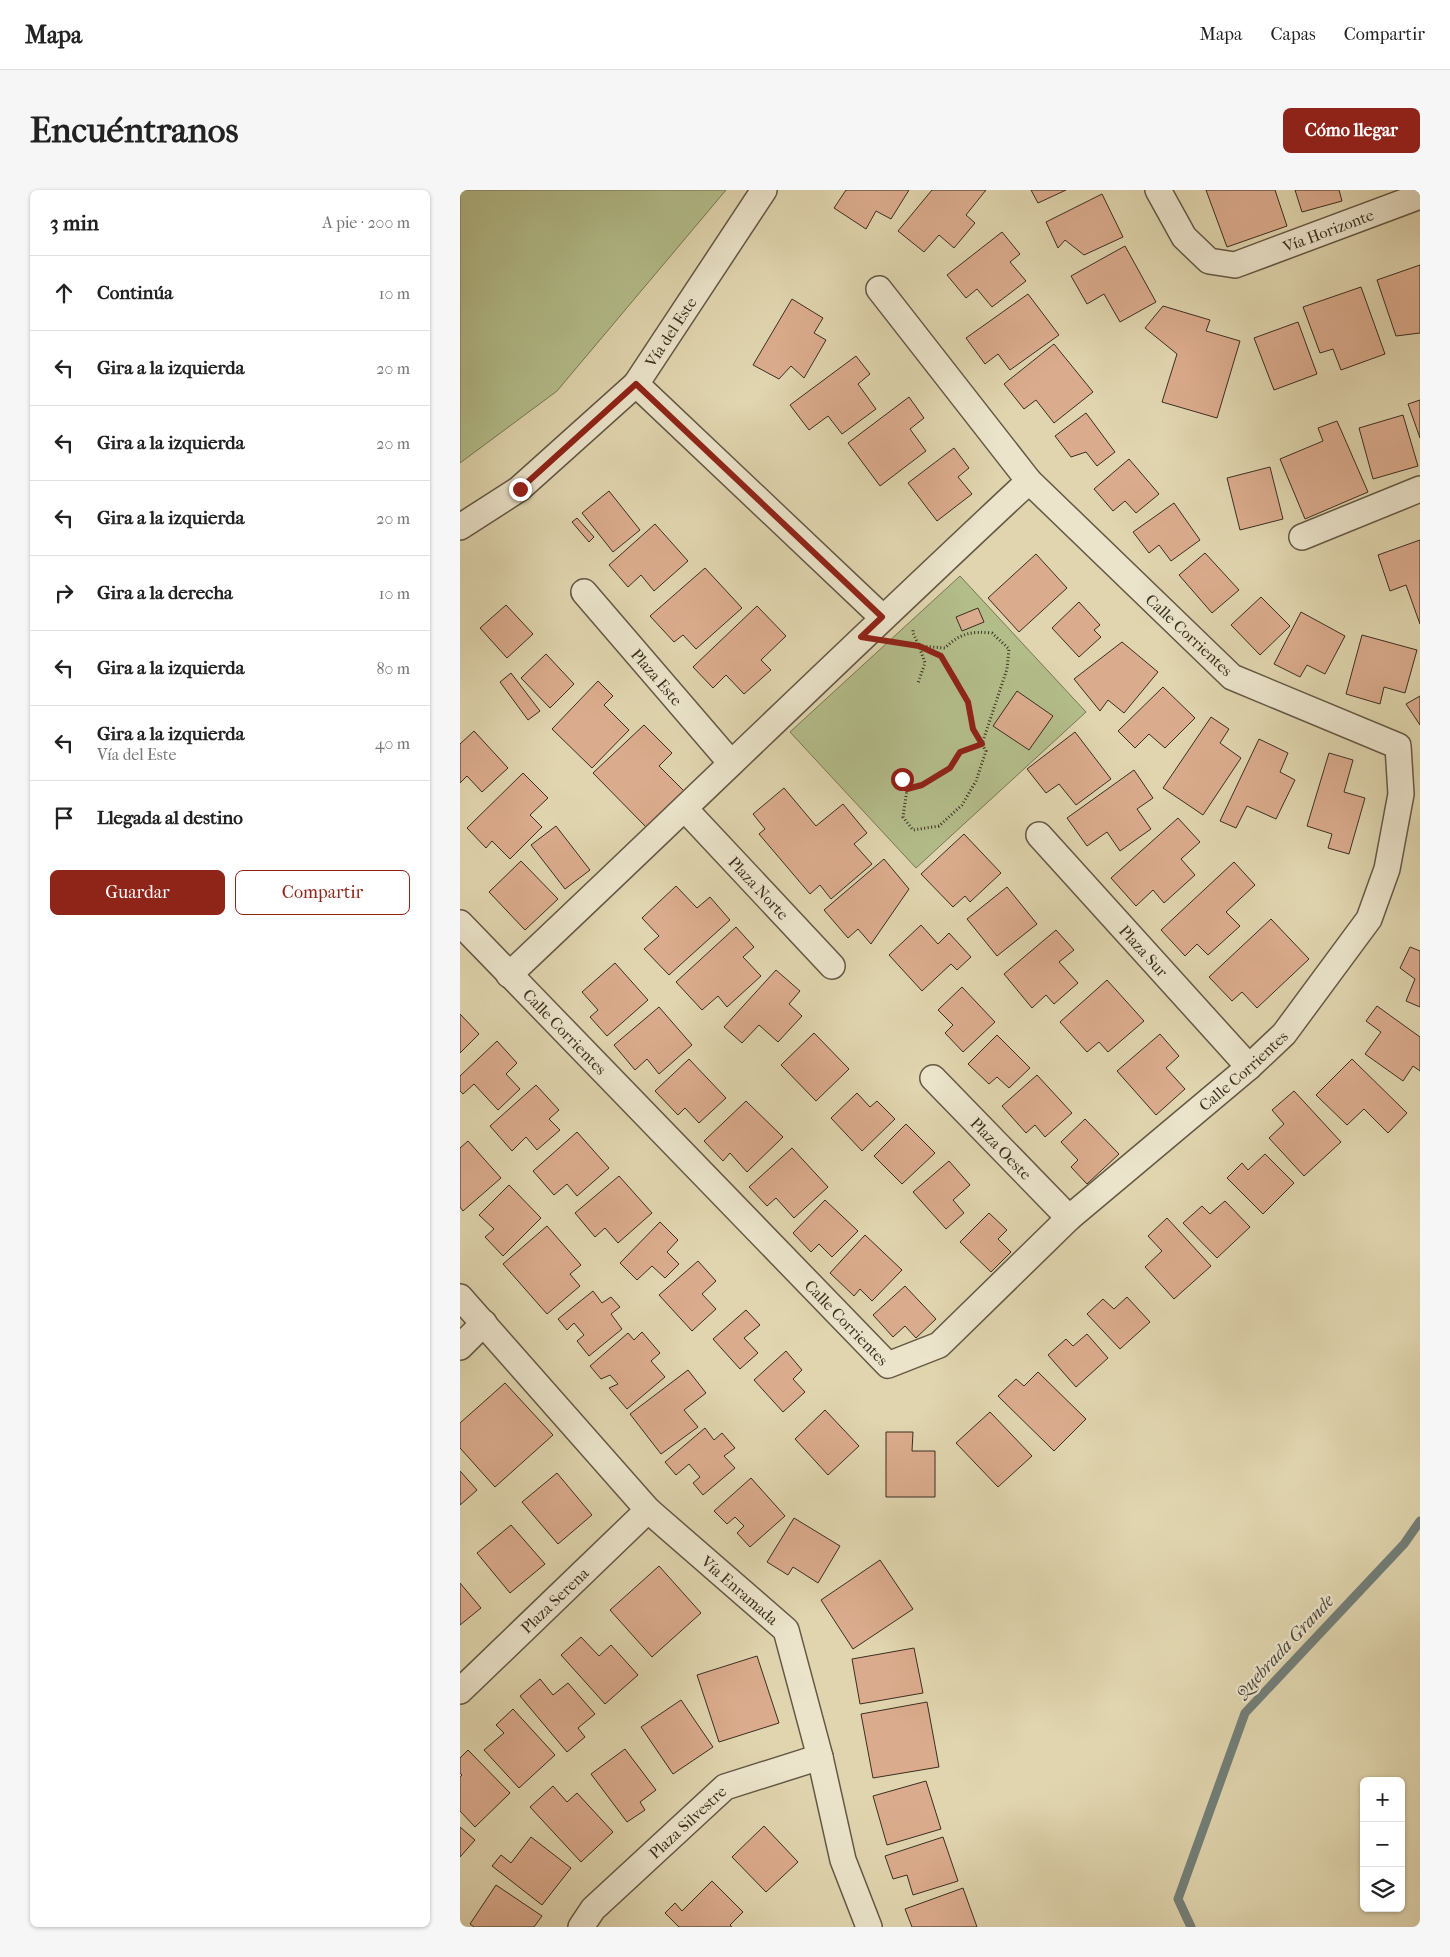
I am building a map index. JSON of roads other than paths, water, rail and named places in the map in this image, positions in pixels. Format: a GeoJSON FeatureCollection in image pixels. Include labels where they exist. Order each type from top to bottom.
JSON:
{"type":"FeatureCollection","features":[{"type":"Feature","properties":{"kind":"street","name":"Vía del Este"},"geometry":{"type":"LineString","coordinates":[[460,527],[520,489],[636,384],[764,190]]}},
{"type":"Feature","properties":{"kind":"street","name":"Vía Horizonte"},"geometry":{"type":"LineString","coordinates":[[1158,190],[1184,237],[1209,261],[1235,265],[1420,196]]}},
{"type":"Feature","properties":{"kind":"street","name":"Calle Corrientes"},"geometry":{"type":"LineString","coordinates":[[460,923],[888,1365],[939,1345],[1069,1218],[1249,1068],[1284,1034],[1369,919],[1387,869],[1401,794],[1398,746],[1232,677],[1028,481],[879,288]]}},
{"type":"Feature","properties":{"kind":"street"},"geometry":{"type":"LineString","coordinates":[[636,384],[882,617]]}},
{"type":"Feature","properties":{"kind":"street"},"geometry":{"type":"LineString","coordinates":[[509,975],[685,809],[882,617],[1028,481]]}},
{"type":"Feature","properties":{"kind":"street"},"geometry":{"type":"LineString","coordinates":[[1302,537],[1420,489]]}},
{"type":"Feature","properties":{"kind":"street","name":"Plaza Este"},"geometry":{"type":"LineString","coordinates":[[584,592],[731,763]]}},
{"type":"Feature","properties":{"kind":"street","name":"Plaza Norte"},"geometry":{"type":"LineString","coordinates":[[685,809],[832,966]]}},
{"type":"Feature","properties":{"kind":"street","name":"Plaza Sur"},"geometry":{"type":"LineString","coordinates":[[1039,834],[1249,1068]]}},
{"type":"Feature","properties":{"kind":"street","name":"Plaza Oeste"},"geometry":{"type":"LineString","coordinates":[[932,1078],[1069,1218]]}},
{"type":"Feature","properties":{"kind":"street","name":"Vía Enramada"},"geometry":{"type":"LineString","coordinates":[[460,1297],[648,1510],[786,1630],[820,1757],[843,1860],[869,1927]]}},
{"type":"Feature","properties":{"kind":"street"},"geometry":{"type":"LineString","coordinates":[[460,1346],[484,1323]]}},
{"type":"Feature","properties":{"kind":"street","name":"Plaza Serena"},"geometry":{"type":"LineString","coordinates":[[460,1691],[648,1510]]}},
{"type":"Feature","properties":{"kind":"street","name":"Plaza Silvestre"},"geometry":{"type":"LineString","coordinates":[[581,1927],[593,1909],[725,1787],[820,1757]]}},
{"type":"Feature","properties":{"kind":"waterway","name":"Quebrada Grande"},"geometry":{"type":"LineString","coordinates":[[1191,1927],[1178,1899],[1245,1713],[1404,1544],[1420,1521]]}}]}
